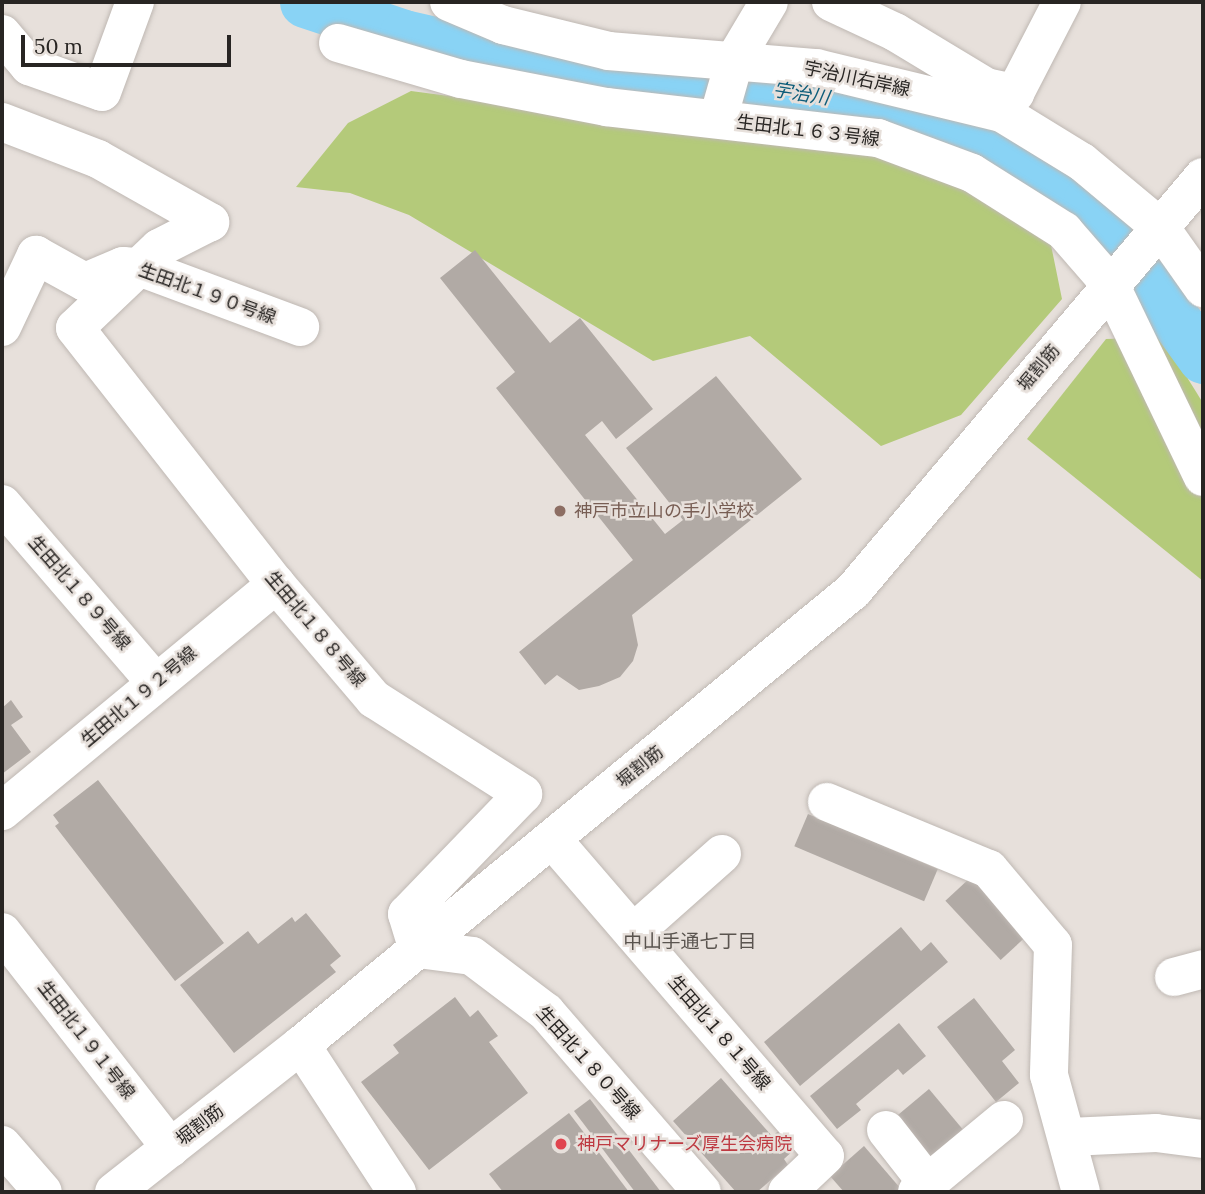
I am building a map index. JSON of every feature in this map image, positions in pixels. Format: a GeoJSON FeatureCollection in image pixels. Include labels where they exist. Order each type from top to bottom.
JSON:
{"type":"FeatureCollection","features":[{"type":"Feature","properties":{"kind":"street"},"geometry":{"type":"LineString","coordinates":[[2,34],[29,66],[102,92],[135,2]]}},
{"type":"Feature","properties":{"kind":"street","name":"宇治川右岸線"},"geometry":{"type":"LineString","coordinates":[[449,2],[503,25],[609,51],[816,68],[992,95],[1002,113],[1082,162],[1160,227],[1203,288]]}},
{"type":"Feature","properties":{"kind":"street"},"geometry":{"type":"LineString","coordinates":[[831,2],[895,32],[992,95],[1062,2]]}},
{"type":"Feature","properties":{"kind":"street"},"geometry":{"type":"LineString","coordinates":[[718,118],[735,60],[756,7]]}},
{"type":"Feature","properties":{"kind":"street","name":"生田北１６３号線"},"geometry":{"type":"LineString","coordinates":[[338,43],[461,79],[606,107],[878,138],[972,173],[1064,232],[1110,284],[1203,477]]}},
{"type":"Feature","properties":{"kind":"street"},"geometry":{"type":"LineString","coordinates":[[2,122],[67,150],[98,159],[210,222],[159,248],[139,267]]}},
{"type":"Feature","properties":{"kind":"street"},"geometry":{"type":"LineString","coordinates":[[1160,227],[1203,177]]}},
{"type":"Feature","properties":{"kind":"street","name":"堀割筋"},"geometry":{"type":"LineString","coordinates":[[114,1192],[301,1045],[853,591],[1160,227]]}},
{"type":"Feature","properties":{"kind":"street","name":"生田北１９０号線"},"geometry":{"type":"LineString","coordinates":[[2,327],[36,255],[85,282],[123,266],[139,267],[300,327]]}},
{"type":"Feature","properties":{"kind":"street","name":"生田北１８８号線"},"geometry":{"type":"LineString","coordinates":[[139,267],[75,328],[276,584],[374,699],[523,794],[407,914],[418,949]]}},
{"type":"Feature","properties":{"kind":"street","name":"生田北１８９号線"},"geometry":{"type":"LineString","coordinates":[[2,504],[156,683]]}},
{"type":"Feature","properties":{"kind":"street","name":"生田北１９２号線"},"geometry":{"type":"LineString","coordinates":[[2,811],[276,584]]}},
{"type":"Feature","properties":{"kind":"street"},"geometry":{"type":"LineString","coordinates":[[827,802],[989,869],[1054,945],[1049,1075],[1069,1137],[1081,1192]]}},
{"type":"Feature","properties":{"kind":"street","name":"生田北１８１号線"},"geometry":{"type":"LineString","coordinates":[[552,839],[825,1156],[788,1192]]}},
{"type":"Feature","properties":{"kind":"street"},"geometry":{"type":"LineString","coordinates":[[633,933],[722,855]]}},
{"type":"Feature","properties":{"kind":"street","name":"生田北１９１号線"},"geometry":{"type":"LineString","coordinates":[[2,932],[171,1148]]}},
{"type":"Feature","properties":{"kind":"street","name":"生田北１８０号線"},"geometry":{"type":"LineString","coordinates":[[418,949],[472,956],[546,1012],[702,1192]]}},
{"type":"Feature","properties":{"kind":"street"},"geometry":{"type":"LineString","coordinates":[[301,1045],[383,1187]]}},
{"type":"Feature","properties":{"kind":"street"},"geometry":{"type":"LineString","coordinates":[[886,1130],[922,1188],[1004,1120]]}},
{"type":"Feature","properties":{"kind":"street"},"geometry":{"type":"LineString","coordinates":[[1069,1137],[1156,1133],[1203,1139]]}},
{"type":"Feature","properties":{"kind":"street"},"geometry":{"type":"LineString","coordinates":[[2,1144],[43,1192]]}},
{"type":"Feature","properties":{"kind":"green space"},"geometry":{"type":"Polygon","coordinates":[[[411,91],[879,153],[951,176],[1051,245],[1062,299],[961,415],[881,446],[750,336],[653,361],[409,215],[350,193],[296,187],[348,123],[411,91]]]}},
{"type":"Feature","properties":{"kind":"green space"},"geometry":{"type":"Polygon","coordinates":[[[1162,337],[1203,403],[1203,581],[1027,439],[1106,339],[1162,337]]]}},
{"type":"Feature","properties":{"kind":"building"},"geometry":{"type":"Polygon","coordinates":[[[475,250],[550,343],[580,318],[653,409],[616,439],[602,421],[585,435],[665,534],[683,520],[626,448],[716,376],[802,479],[632,615],[638,645],[633,661],[620,677],[599,686],[579,690],[557,675],[545,685],[519,652],[633,560],[496,388],[515,372],[440,278],[475,250]]]}},
{"type":"Feature","properties":{"kind":"building"},"geometry":{"type":"Polygon","coordinates":[[[11,700],[23,717],[11,725],[31,752],[2,774],[2,708],[11,700]]]}},
{"type":"Feature","properties":{"kind":"building"},"geometry":{"type":"Polygon","coordinates":[[[98,780],[224,943],[175,981],[55,826],[59,823],[53,815],[98,780]]]}},
{"type":"Feature","properties":{"kind":"building"},"geometry":{"type":"Polygon","coordinates":[[[808,814],[938,869],[924,901],[794,846],[808,814]]]}},
{"type":"Feature","properties":{"kind":"building"},"geometry":{"type":"Polygon","coordinates":[[[971,877],[1026,936],[1001,960],[945,901],[971,877]]]}},
{"type":"Feature","properties":{"kind":"building"},"geometry":{"type":"Polygon","coordinates":[[[306,913],[341,956],[330,965],[336,972],[234,1053],[180,985],[248,931],[258,944],[292,917],[295,922],[306,913]]]}},
{"type":"Feature","properties":{"kind":"building"},"geometry":{"type":"Polygon","coordinates":[[[901,927],[921,951],[931,942],[948,962],[800,1086],[764,1042],[901,927]]]}},
{"type":"Feature","properties":{"kind":"building"},"geometry":{"type":"Polygon","coordinates":[[[455,997],[470,1017],[478,1010],[498,1036],[489,1042],[528,1093],[429,1170],[361,1082],[399,1053],[393,1045],[455,997]]]}},
{"type":"Feature","properties":{"kind":"building"},"geometry":{"type":"Polygon","coordinates":[[[974,998],[1015,1050],[1002,1061],[1019,1083],[996,1102],[937,1027],[974,998]]]}},
{"type":"Feature","properties":{"kind":"building"},"geometry":{"type":"Polygon","coordinates":[[[899,1023],[926,1056],[903,1075],[898,1069],[856,1104],[861,1110],[837,1129],[810,1096],[899,1023]]]}},
{"type":"Feature","properties":{"kind":"building"},"geometry":{"type":"Polygon","coordinates":[[[721,1078],[772,1136],[780,1130],[796,1148],[784,1159],[788,1165],[757,1192],[736,1192],[673,1121],[721,1078]]]}},
{"type":"Feature","properties":{"kind":"building"},"geometry":{"type":"Polygon","coordinates":[[[929,1089],[964,1131],[928,1162],[892,1120],[929,1089]]]}},
{"type":"Feature","properties":{"kind":"building"},"geometry":{"type":"Polygon","coordinates":[[[590,1099],[661,1192],[635,1192],[574,1111],[590,1099]]]}},
{"type":"Feature","properties":{"kind":"building","name":"神戸マリナーズ厚生会病院"},"geometry":{"type":"Polygon","coordinates":[[[569,1113],[629,1192],[503,1192],[489,1174],[569,1113]]]}},
{"type":"Feature","properties":{"kind":"building"},"geometry":{"type":"Polygon","coordinates":[[[864,1146],[901,1189],[896,1192],[844,1192],[830,1176],[864,1146]]]}},
{"type":"Feature","properties":{"kind":"waterway","name":"宇治川"},"geometry":{"type":"LineString","coordinates":[[305,2],[404,35],[535,65],[588,73],[733,83],[853,102],[956,127],[1017,154],[1089,200],[1203,358]]}},
{"type":"Feature","properties":{"kind":"waterway","name":"宇治川"},"geometry":{"type":"LineString","coordinates":[[321,9],[325,2]]}},
{"type":"Feature","properties":{"kind":"place","name":"神戸市立山の手小学校"},"geometry":{"type":"Point","coordinates":[560,511]}},
{"type":"Feature","properties":{"kind":"place","name":"神戸マリナーズ厚生会病院"},"geometry":{"type":"Point","coordinates":[561,1144]}},
{"type":"Feature","properties":{"kind":"district","name":"中山手通七丁目"},"geometry":{"type":"Point","coordinates":[690,942]}}]}
